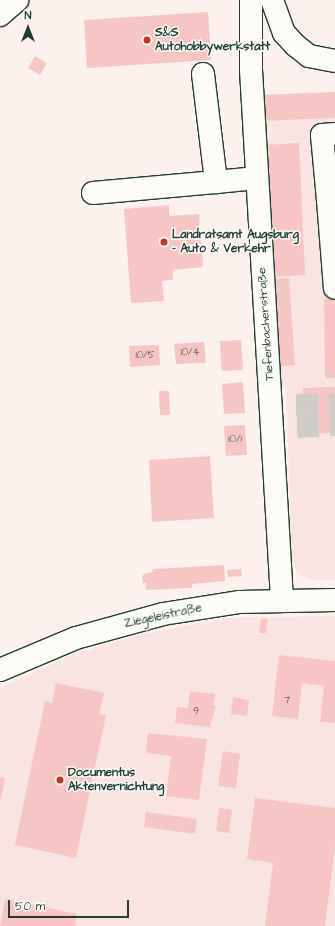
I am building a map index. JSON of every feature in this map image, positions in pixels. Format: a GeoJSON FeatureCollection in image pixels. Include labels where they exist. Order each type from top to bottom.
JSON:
{"type":"FeatureCollection","features":[{"type":"Feature","properties":{"kind":"main road"},"geometry":{"type":"LineString","coordinates":[[0,15],[18,0]]}},
{"type":"Feature","properties":{"kind":"main road","name":"Tiefenbacherstraße"},"geometry":{"type":"LineString","coordinates":[[251,0],[251,36],[257,178],[282,600]]}},
{"type":"Feature","properties":{"kind":"main road"},"geometry":{"type":"LineString","coordinates":[[272,0],[284,33],[309,56],[335,61]]}},
{"type":"Feature","properties":{"kind":"main road"},"geometry":{"type":"LineString","coordinates":[[251,36],[284,33]]}},
{"type":"Feature","properties":{"kind":"main road"},"geometry":{"type":"LineString","coordinates":[[203,74],[216,182]]}},
{"type":"Feature","properties":{"kind":"main road"},"geometry":{"type":"LineString","coordinates":[[335,134],[322,135],[332,200],[335,288]]}},
{"type":"Feature","properties":{"kind":"main road"},"geometry":{"type":"LineString","coordinates":[[93,193],[257,178]]}},
{"type":"Feature","properties":{"kind":"main road","name":"Ziegeleistraße"},"geometry":{"type":"LineString","coordinates":[[0,670],[76,638],[138,620],[240,602],[335,600]]}},
{"type":"Feature","properties":{"kind":"shaded area"},"geometry":{"type":"Polygon","coordinates":[[[335,92],[335,580],[312,580],[298,574],[292,562],[286,387],[274,387],[259,95],[335,92]]]}},
{"type":"Feature","properties":{"kind":"shaded area"},"geometry":{"type":"Polygon","coordinates":[[[335,616],[335,926],[0,926],[0,688],[72,655],[137,635],[227,618],[335,616]]]}},
{"type":"Feature","properties":{"kind":"building","name":"S&S Autohobbywerkstatt"},"geometry":{"type":"Polygon","coordinates":[[[208,12],[211,60],[87,68],[84,20],[208,12]]]}},
{"type":"Feature","properties":{"kind":"building"},"geometry":{"type":"Polygon","coordinates":[[[35,56],[47,63],[40,75],[28,68],[35,56]]]}},
{"type":"Feature","properties":{"kind":"building"},"geometry":{"type":"Polygon","coordinates":[[[335,92],[335,118],[260,121],[259,95],[335,92]]]}},
{"type":"Feature","properties":{"kind":"building"},"geometry":{"type":"Polygon","coordinates":[[[299,143],[305,275],[268,277],[262,145],[299,143]]]}},
{"type":"Feature","properties":{"kind":"building","name":"Landratsamt Augsburg - Auto & Verkehr"},"geometry":{"type":"Polygon","coordinates":[[[169,205],[169,216],[199,214],[203,267],[173,270],[173,280],[162,281],[164,301],[131,303],[124,209],[169,205]]]}},
{"type":"Feature","properties":{"kind":"building"},"geometry":{"type":"Polygon","coordinates":[[[289,278],[295,365],[275,367],[269,280],[289,278]]]}},
{"type":"Feature","properties":{"kind":"building"},"geometry":{"type":"Polygon","coordinates":[[[324,299],[335,299],[335,378],[325,378],[324,299]]]}},
{"type":"Feature","properties":{"kind":"building"},"geometry":{"type":"Polygon","coordinates":[[[241,340],[243,370],[222,371],[220,341],[241,340]]]}},
{"type":"Feature","properties":{"kind":"building"},"geometry":{"type":"Polygon","coordinates":[[[204,342],[206,363],[176,364],[174,344],[204,342]]]}},
{"type":"Feature","properties":{"kind":"building"},"geometry":{"type":"Polygon","coordinates":[[[159,345],[160,365],[130,367],[129,346],[159,345]]]}},
{"type":"Feature","properties":{"kind":"building"},"geometry":{"type":"Polygon","coordinates":[[[243,382],[245,413],[224,414],[222,384],[243,382]]]}},
{"type":"Feature","properties":{"kind":"building"},"geometry":{"type":"Polygon","coordinates":[[[335,387],[335,433],[305,434],[303,388],[335,387]]]}},
{"type":"Feature","properties":{"kind":"building"},"geometry":{"type":"Polygon","coordinates":[[[159,391],[169,391],[170,415],[160,415],[159,391]]]}},
{"type":"Feature","properties":{"kind":"building"},"geometry":{"type":"Polygon","coordinates":[[[245,425],[247,455],[226,456],[224,426],[245,425]]]}},
{"type":"Feature","properties":{"kind":"building"},"geometry":{"type":"Polygon","coordinates":[[[210,456],[214,518],[152,522],[149,460],[210,456]]]}},
{"type":"Feature","properties":{"kind":"building"},"geometry":{"type":"Polygon","coordinates":[[[224,565],[225,581],[192,584],[192,588],[146,590],[146,583],[143,583],[142,576],[146,573],[153,572],[152,569],[224,565]]]}},
{"type":"Feature","properties":{"kind":"building"},"geometry":{"type":"Polygon","coordinates":[[[241,569],[242,576],[228,577],[227,570],[241,569]]]}},
{"type":"Feature","properties":{"kind":"building"},"geometry":{"type":"Polygon","coordinates":[[[261,619],[268,619],[266,633],[259,633],[261,619]]]}},
{"type":"Feature","properties":{"kind":"building"},"geometry":{"type":"Polygon","coordinates":[[[279,655],[335,661],[335,723],[320,722],[324,686],[302,683],[298,719],[272,716],[279,655]]]}},
{"type":"Feature","properties":{"kind":"building","name":"Documentus Aktenvernichtung"},"geometry":{"type":"Polygon","coordinates":[[[56,683],[104,693],[99,714],[106,715],[76,858],[15,845],[45,701],[52,703],[56,683]]]}},
{"type":"Feature","properties":{"kind":"building"},"geometry":{"type":"Polygon","coordinates":[[[190,691],[215,694],[213,705],[216,705],[210,727],[175,723],[177,707],[188,708],[190,691]]]}},
{"type":"Feature","properties":{"kind":"building"},"geometry":{"type":"Polygon","coordinates":[[[233,697],[249,700],[247,716],[231,714],[233,697]]]}},
{"type":"Feature","properties":{"kind":"building"},"geometry":{"type":"Polygon","coordinates":[[[148,733],[207,739],[199,800],[166,796],[171,756],[146,753],[148,733]]]}},
{"type":"Feature","properties":{"kind":"building"},"geometry":{"type":"Polygon","coordinates":[[[223,751],[240,754],[236,788],[218,786],[223,751]]]}},
{"type":"Feature","properties":{"kind":"building"},"geometry":{"type":"Polygon","coordinates":[[[0,777],[5,778],[1,799],[0,799],[0,777]]]}},
{"type":"Feature","properties":{"kind":"building"},"geometry":{"type":"Polygon","coordinates":[[[255,798],[335,808],[335,846],[325,926],[265,926],[273,863],[247,859],[255,798]]]}},
{"type":"Feature","properties":{"kind":"building"},"geometry":{"type":"Polygon","coordinates":[[[219,808],[232,810],[229,833],[216,831],[219,808]]]}},
{"type":"Feature","properties":{"kind":"building"},"geometry":{"type":"Polygon","coordinates":[[[146,812],[197,819],[195,834],[144,827],[146,812]]]}},
{"type":"Feature","properties":{"kind":"building"},"geometry":{"type":"Polygon","coordinates":[[[5,899],[77,914],[75,926],[0,926],[5,899]]]}},
{"type":"Feature","properties":{"kind":"tunnel"},"geometry":{"type":"LineString","coordinates":[[296,405],[335,404]]}},
{"type":"Feature","properties":{"kind":"tunnel"},"geometry":{"type":"LineString","coordinates":[[297,427],[335,425]]}},
{"type":"Feature","properties":{"kind":"place","name":"S&S Autohobbywerkstatt"},"geometry":{"type":"Point","coordinates":[147,40]}},
{"type":"Feature","properties":{"kind":"place","name":"Landratsamt Augsburg - Auto & Verkehr"},"geometry":{"type":"Point","coordinates":[164,242]}},
{"type":"Feature","properties":{"kind":"place","name":"Documentus Aktenvernichtung"},"geometry":{"type":"Point","coordinates":[60,780]}}]}
